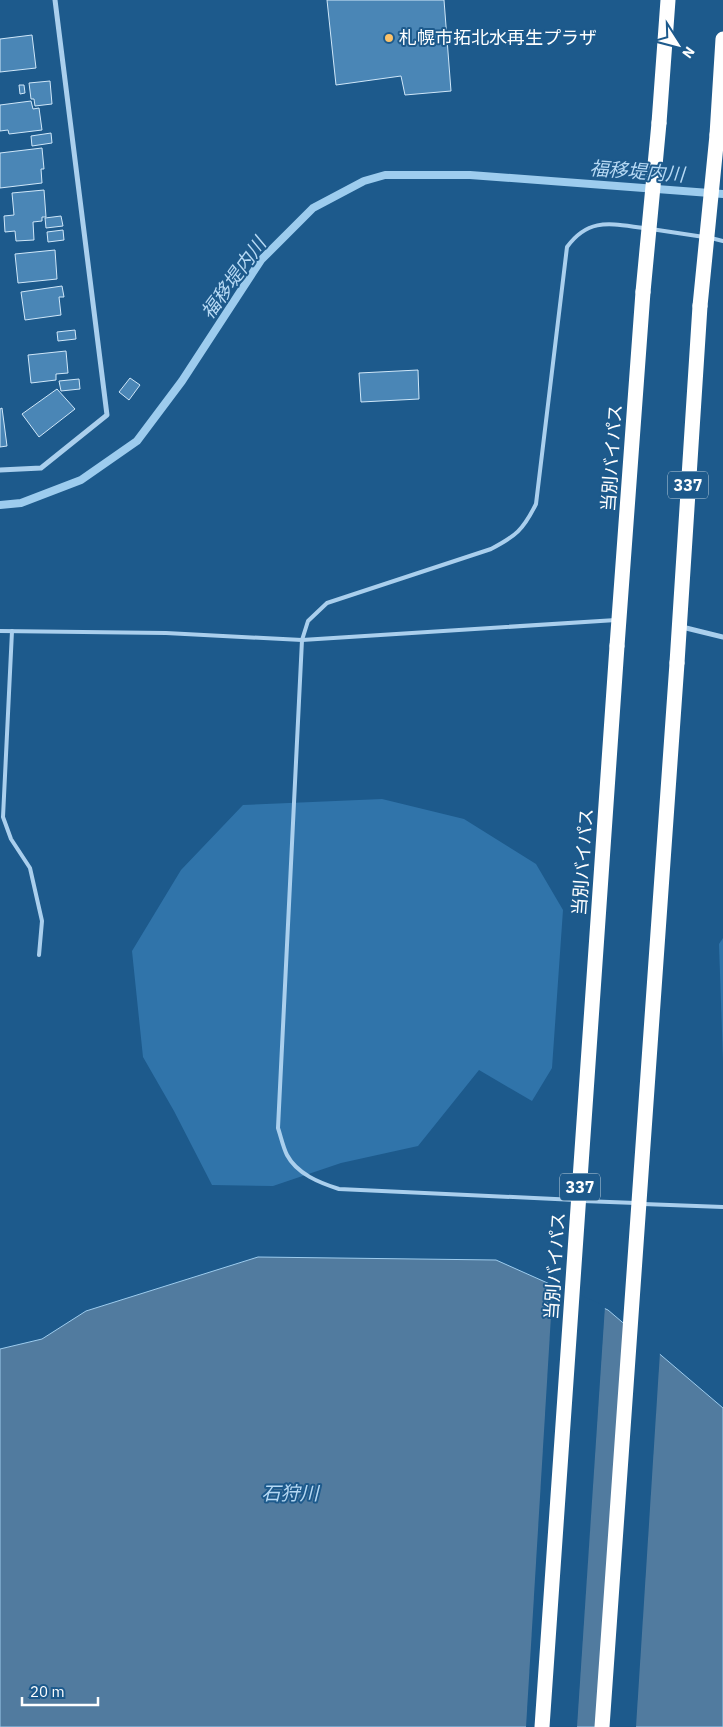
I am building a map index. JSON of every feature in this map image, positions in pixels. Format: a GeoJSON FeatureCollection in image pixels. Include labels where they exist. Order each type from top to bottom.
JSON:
{"type":"FeatureCollection","features":[{"type":"Feature","properties":{"kind":"highway","name":"当別バイパス"},"geometry":{"type":"LineString","coordinates":[[542,1727],[618,620],[668,0]]}},
{"type":"Feature","properties":{"kind":"highway","name":"337"},"geometry":{"type":"LineString","coordinates":[[602,1727],[677,663],[700,306],[717,135],[723,39]]}},
{"type":"Feature","properties":{"kind":"street"},"geometry":{"type":"LineString","coordinates":[[0,470],[42,468],[107,415],[55,0]]}},
{"type":"Feature","properties":{"kind":"street"},"geometry":{"type":"LineString","coordinates":[[679,626],[723,637]]}},
{"type":"Feature","properties":{"kind":"lane"},"geometry":{"type":"LineString","coordinates":[[723,241],[695,235],[608,223],[591,227],[575,235],[567,247],[536,504],[526,524],[511,538],[491,549],[327,603],[308,620],[302,640],[278,1128],[287,1156],[303,1172],[322,1184],[339,1189],[723,1207]]}},
{"type":"Feature","properties":{"kind":"lane"},"geometry":{"type":"LineString","coordinates":[[0,631],[166,632],[302,640],[618,620]]}},
{"type":"Feature","properties":{"kind":"lane"},"geometry":{"type":"LineString","coordinates":[[12,631],[4,817],[11,839],[30,868],[42,921],[39,955]]}},
{"type":"Feature","properties":{"kind":"shaded area"},"geometry":{"type":"Polygon","coordinates":[[[382,799],[464,819],[536,864],[563,910],[552,1068],[532,1101],[479,1070],[418,1146],[341,1163],[273,1186],[212,1185],[174,1111],[143,1057],[132,951],[181,870],[243,805],[382,799]]]}},
{"type":"Feature","properties":{"kind":"shaded area"},"geometry":{"type":"Polygon","coordinates":[[[723,938],[723,1061],[719,944],[723,938]]]}},
{"type":"Feature","properties":{"kind":"water","name":"石狩川"},"geometry":{"type":"Polygon","coordinates":[[[258,1257],[496,1260],[608,1310],[723,1408],[723,1727],[0,1727],[0,1349],[42,1339],[86,1311],[258,1257]]]}},
{"type":"Feature","properties":{"kind":"pier"},"geometry":{"type":"Polygon","coordinates":[[[553,1283],[605,1306],[577,1727],[526,1727],[553,1283]]]}},
{"type":"Feature","properties":{"kind":"pier"},"geometry":{"type":"Polygon","coordinates":[[[624,1320],[660,1352],[636,1727],[598,1727],[624,1320]]]}},
{"type":"Feature","properties":{"kind":"building","name":"札幌市拓北水再生プラザ"},"geometry":{"type":"Polygon","coordinates":[[[327,0],[444,0],[451,91],[405,95],[401,76],[336,85],[327,0]]]}},
{"type":"Feature","properties":{"kind":"building"},"geometry":{"type":"Polygon","coordinates":[[[32,35],[36,68],[0,72],[0,39],[32,35]]]}},
{"type":"Feature","properties":{"kind":"building"},"geometry":{"type":"Polygon","coordinates":[[[50,81],[52,104],[35,106],[34,99],[31,99],[29,83],[50,81]]]}},
{"type":"Feature","properties":{"kind":"building"},"geometry":{"type":"Polygon","coordinates":[[[19,85],[24,85],[25,93],[20,94],[19,85]]]}},
{"type":"Feature","properties":{"kind":"building"},"geometry":{"type":"Polygon","coordinates":[[[31,101],[33,109],[39,108],[42,130],[9,134],[8,130],[0,131],[0,105],[31,101]]]}},
{"type":"Feature","properties":{"kind":"building"},"geometry":{"type":"Polygon","coordinates":[[[51,133],[52,143],[32,146],[31,136],[51,133]]]}},
{"type":"Feature","properties":{"kind":"building"},"geometry":{"type":"Polygon","coordinates":[[[42,148],[44,169],[41,169],[42,183],[0,188],[0,153],[42,148]]]}},
{"type":"Feature","properties":{"kind":"building"},"geometry":{"type":"Polygon","coordinates":[[[44,190],[46,217],[42,217],[42,221],[33,222],[34,240],[16,241],[15,231],[5,232],[4,216],[14,215],[12,193],[44,190]]]}},
{"type":"Feature","properties":{"kind":"building"},"geometry":{"type":"Polygon","coordinates":[[[61,216],[63,226],[46,228],[45,218],[61,216]]]}},
{"type":"Feature","properties":{"kind":"building"},"geometry":{"type":"Polygon","coordinates":[[[63,230],[64,240],[48,242],[47,232],[63,230]]]}},
{"type":"Feature","properties":{"kind":"building"},"geometry":{"type":"Polygon","coordinates":[[[55,250],[57,279],[18,283],[15,254],[55,250]]]}},
{"type":"Feature","properties":{"kind":"building"},"geometry":{"type":"Polygon","coordinates":[[[62,286],[64,297],[59,297],[61,315],[25,320],[21,292],[62,286]]]}},
{"type":"Feature","properties":{"kind":"building"},"geometry":{"type":"Polygon","coordinates":[[[75,330],[76,339],[58,341],[57,332],[75,330]]]}},
{"type":"Feature","properties":{"kind":"building"},"geometry":{"type":"Polygon","coordinates":[[[66,351],[68,373],[56,374],[56,380],[31,383],[28,355],[66,351]]]}},
{"type":"Feature","properties":{"kind":"building"},"geometry":{"type":"Polygon","coordinates":[[[418,370],[419,399],[361,402],[359,373],[418,370]]]}},
{"type":"Feature","properties":{"kind":"building"},"geometry":{"type":"Polygon","coordinates":[[[130,378],[140,385],[129,400],[119,392],[130,378]]]}},
{"type":"Feature","properties":{"kind":"building"},"geometry":{"type":"Polygon","coordinates":[[[79,379],[80,389],[61,391],[59,381],[79,379]]]}},
{"type":"Feature","properties":{"kind":"building"},"geometry":{"type":"Polygon","coordinates":[[[57,389],[75,409],[39,437],[22,414],[57,389]]]}},
{"type":"Feature","properties":{"kind":"building"},"geometry":{"type":"Polygon","coordinates":[[[2,408],[7,446],[0,447],[0,409],[2,408]]]}},
{"type":"Feature","properties":{"kind":"waterway","name":"福移堤内川"},"geometry":{"type":"LineString","coordinates":[[0,505],[21,503],[81,480],[137,441],[182,381],[261,260],[313,208],[364,181],[385,175],[470,175],[723,194]]}},
{"type":"Feature","properties":{"kind":"place","name":"札幌市拓北水再生プラザ"},"geometry":{"type":"Point","coordinates":[389,38]}}]}
